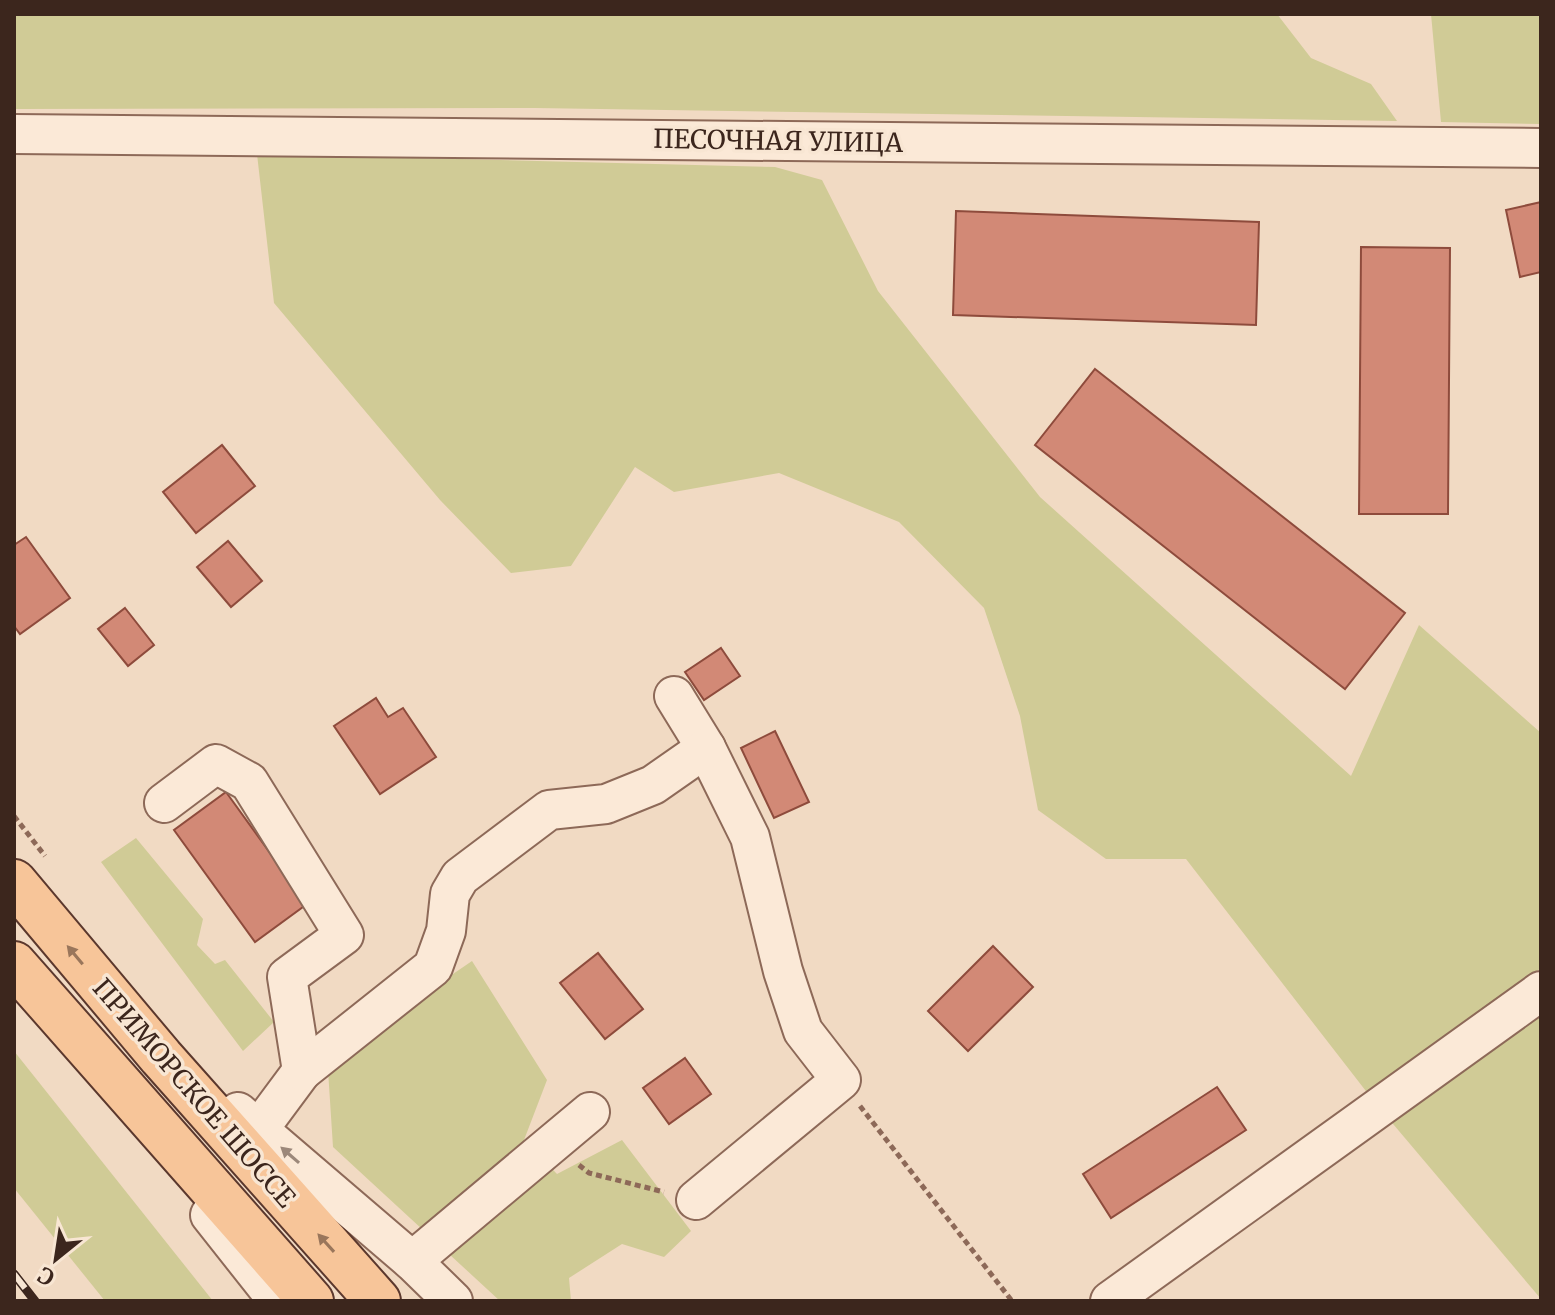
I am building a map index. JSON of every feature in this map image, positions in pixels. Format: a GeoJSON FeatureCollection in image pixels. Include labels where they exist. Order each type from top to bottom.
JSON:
{"type":"FeatureCollection","features":[{"type":"Feature","properties":{"kind":"main road","name":"ПРИМОРСКОЕ ШОССЕ"},"geometry":{"type":"LineString","coordinates":[[34,874],[161,1057],[378,1301]]}},
{"type":"Feature","properties":{"kind":"main road","name":"ПРИМОРСКОЕ ШОССЕ"},"geometry":{"type":"LineString","coordinates":[[14,966],[311,1301]]}},
{"type":"Feature","properties":{"kind":"street","name":"ПЕСОЧНАЯ УЛИЦА"},"geometry":{"type":"LineString","coordinates":[[14,134],[1541,148]]}},
{"type":"Feature","properties":{"kind":"street"},"geometry":{"type":"LineString","coordinates":[[674,696],[706,748],[750,837],[783,971],[803,1031],[841,1080],[696,1200]]}},
{"type":"Feature","properties":{"kind":"street"},"geometry":{"type":"LineString","coordinates":[[259,1129],[302,1071],[433,967],[446,931],[450,894],[460,877],[549,810],[618,799],[653,785],[706,748]]}},
{"type":"Feature","properties":{"kind":"street"},"geometry":{"type":"LineString","coordinates":[[164,803],[216,764],[249,782],[344,935],[287,977],[302,1071]]}},
{"type":"Feature","properties":{"kind":"street"},"geometry":{"type":"LineString","coordinates":[[14,966],[278,1301]]}},
{"type":"Feature","properties":{"kind":"street"},"geometry":{"type":"LineString","coordinates":[[1110,1301],[1541,991]]}},
{"type":"Feature","properties":{"kind":"street"},"geometry":{"type":"LineString","coordinates":[[161,1057],[259,1129],[412,1261],[453,1301]]}},
{"type":"Feature","properties":{"kind":"street"},"geometry":{"type":"LineString","coordinates":[[412,1261],[590,1112]]}},
{"type":"Feature","properties":{"kind":"path"},"geometry":{"type":"LineString","coordinates":[[14,816],[34,874]]}},
{"type":"Feature","properties":{"kind":"path"},"geometry":{"type":"LineString","coordinates":[[841,1080],[1012,1301]]}},
{"type":"Feature","properties":{"kind":"path"},"geometry":{"type":"LineString","coordinates":[[553,1145],[589,1173],[696,1200]]}},
{"type":"Feature","properties":{"kind":"shaded area"},"geometry":{"type":"Polygon","coordinates":[[[14,14],[1277,14],[1311,58],[1371,84],[1397,121],[535,108],[14,109],[14,14]]]}},
{"type":"Feature","properties":{"kind":"shaded area"},"geometry":{"type":"Polygon","coordinates":[[[1431,14],[1541,14],[1541,124],[1441,122],[1431,14]]]}},
{"type":"Feature","properties":{"kind":"shaded area"},"geometry":{"type":"Polygon","coordinates":[[[257,154],[775,167],[822,180],[878,291],[1040,497],[1351,776],[1419,625],[1541,733],[1541,968],[1369,1095],[1186,859],[1106,859],[1038,810],[1020,716],[984,608],[899,522],[779,473],[674,492],[635,467],[571,566],[511,573],[440,500],[274,303],[257,154]]]}},
{"type":"Feature","properties":{"kind":"shaded area"},"geometry":{"type":"Polygon","coordinates":[[[136,838],[203,919],[197,945],[215,964],[225,960],[274,1022],[243,1051],[101,862],[136,838]]]}},
{"type":"Feature","properties":{"kind":"shaded area"},"geometry":{"type":"Polygon","coordinates":[[[472,961],[547,1080],[524,1140],[557,1174],[622,1140],[691,1231],[664,1257],[622,1244],[569,1278],[571,1301],[500,1301],[333,1147],[328,1070],[396,1013],[472,961]]]}},
{"type":"Feature","properties":{"kind":"shaded area"},"geometry":{"type":"Polygon","coordinates":[[[1541,1011],[1541,1299],[1388,1118],[1541,1011]]]}},
{"type":"Feature","properties":{"kind":"shaded area"},"geometry":{"type":"Polygon","coordinates":[[[14,1051],[213,1301],[105,1301],[14,1188],[14,1051]]]}},
{"type":"Feature","properties":{"kind":"building"},"geometry":{"type":"Polygon","coordinates":[[[1541,202],[1541,272],[1520,277],[1506,210],[1541,202]]]}},
{"type":"Feature","properties":{"kind":"building"},"geometry":{"type":"Polygon","coordinates":[[[956,211],[1259,222],[1256,325],[953,315],[956,211]]]}},
{"type":"Feature","properties":{"kind":"building"},"geometry":{"type":"Polygon","coordinates":[[[1361,247],[1450,248],[1448,514],[1359,514],[1361,247]]]}},
{"type":"Feature","properties":{"kind":"building"},"geometry":{"type":"Polygon","coordinates":[[[1095,369],[1405,613],[1345,689],[1035,445],[1095,369]]]}},
{"type":"Feature","properties":{"kind":"building"},"geometry":{"type":"Polygon","coordinates":[[[222,445],[255,486],[196,533],[163,492],[222,445]]]}},
{"type":"Feature","properties":{"kind":"building"},"geometry":{"type":"Polygon","coordinates":[[[26,537],[70,598],[20,634],[14,626],[14,545],[26,537]]]}},
{"type":"Feature","properties":{"kind":"building"},"geometry":{"type":"Polygon","coordinates":[[[228,541],[262,581],[231,607],[197,567],[228,541]]]}},
{"type":"Feature","properties":{"kind":"building"},"geometry":{"type":"Polygon","coordinates":[[[125,608],[154,645],[128,666],[98,629],[125,608]]]}},
{"type":"Feature","properties":{"kind":"building"},"geometry":{"type":"Polygon","coordinates":[[[721,648],[740,676],[704,700],[685,672],[721,648]]]}},
{"type":"Feature","properties":{"kind":"building"},"geometry":{"type":"Polygon","coordinates":[[[376,698],[388,717],[403,708],[436,757],[380,794],[334,726],[376,698]]]}},
{"type":"Feature","properties":{"kind":"building"},"geometry":{"type":"Polygon","coordinates":[[[775,731],[809,802],[774,818],[741,748],[775,731]]]}},
{"type":"Feature","properties":{"kind":"building"},"geometry":{"type":"Polygon","coordinates":[[[226,792],[307,904],[255,942],[174,830],[226,792]]]}},
{"type":"Feature","properties":{"kind":"building"},"geometry":{"type":"Polygon","coordinates":[[[993,946],[1033,987],[968,1051],[928,1011],[993,946]]]}},
{"type":"Feature","properties":{"kind":"building"},"geometry":{"type":"Polygon","coordinates":[[[598,953],[643,1009],[605,1039],[560,983],[598,953]]]}},
{"type":"Feature","properties":{"kind":"building"},"geometry":{"type":"Polygon","coordinates":[[[685,1058],[711,1094],[669,1124],[643,1088],[685,1058]]]}},
{"type":"Feature","properties":{"kind":"building"},"geometry":{"type":"Polygon","coordinates":[[[1217,1087],[1246,1130],[1111,1218],[1083,1174],[1217,1087]]]}},
{"type":"Feature","properties":{"kind":"railway"},"geometry":{"type":"LineString","coordinates":[[14,1274],[35,1301]]}}]}
